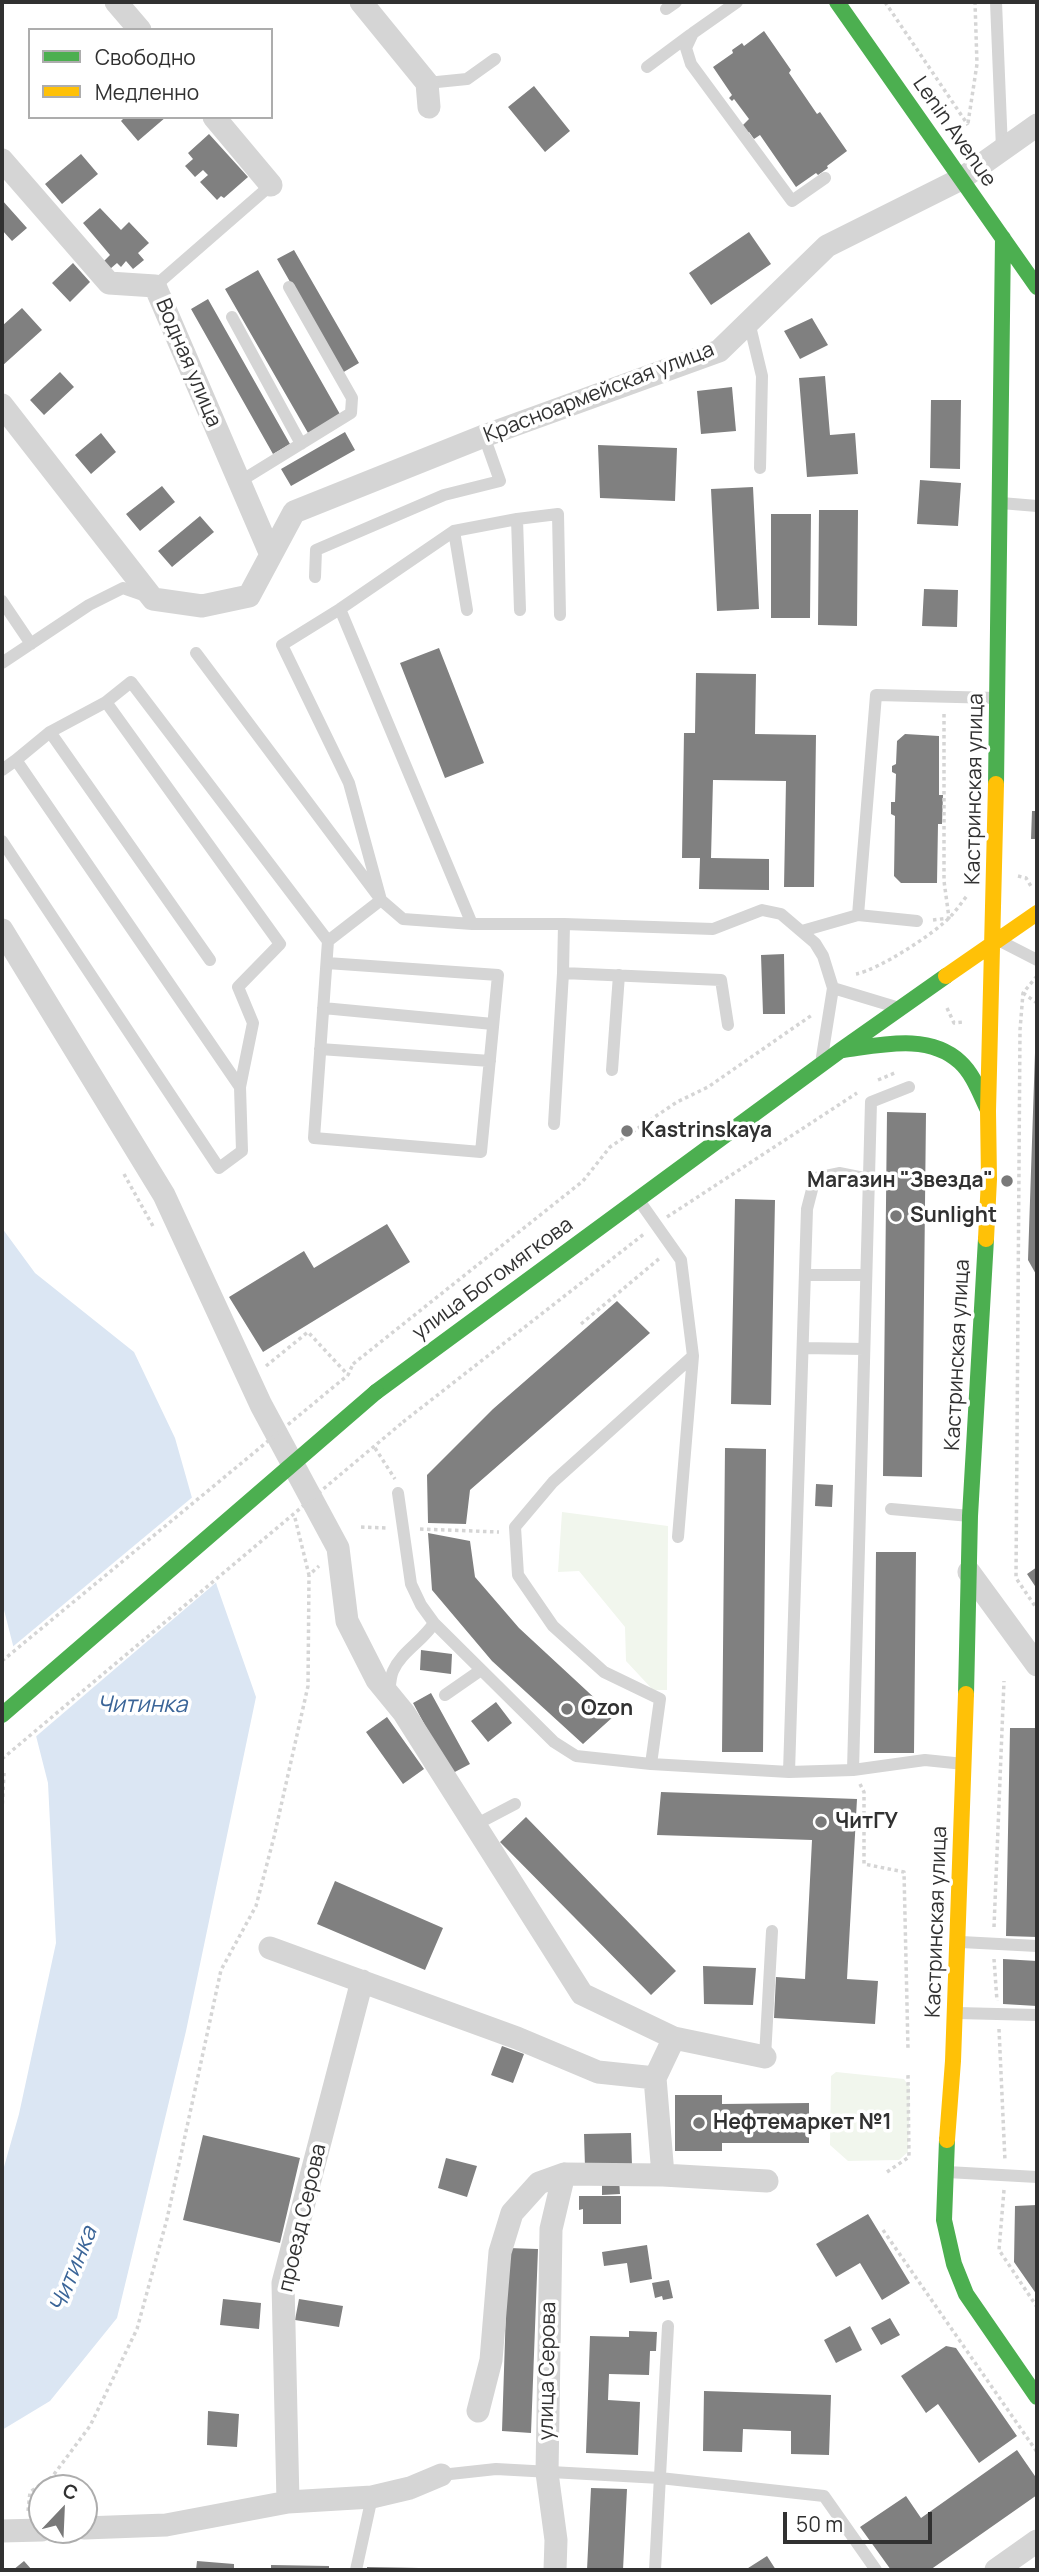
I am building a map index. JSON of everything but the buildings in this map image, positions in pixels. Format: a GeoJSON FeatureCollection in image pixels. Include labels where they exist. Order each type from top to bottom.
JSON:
{"type":"FeatureCollection","features":[{"type":"Feature","properties":{"kind":"main road","name":"Lenin Avenue"},"geometry":{"type":"LineString","coordinates":[[837,2],[1037,287]]}},
{"type":"Feature","properties":{"kind":"main road","name":"Кастринская улица"},"geometry":{"type":"LineString","coordinates":[[1003,238],[995,942],[988,1111],[989,1179],[970,1516],[965,1764],[944,2220],[954,2264],[966,2294],[1037,2397]]}},
{"type":"Feature","properties":{"kind":"main road","name":"улица Богомягкова"},"geometry":{"type":"LineString","coordinates":[[2,1715],[376,1392],[841,1050],[1037,913]]}},
{"type":"Feature","properties":{"kind":"main road"},"geometry":{"type":"LineString","coordinates":[[841,1050],[918,1043],[944,1051],[959,1061],[971,1076],[988,1111]]}},
{"type":"Feature","properties":{"kind":"street"},"geometry":{"type":"LineString","coordinates":[[116,2],[138,28]]}},
{"type":"Feature","properties":{"kind":"street"},"geometry":{"type":"LineString","coordinates":[[361,2],[427,83],[429,107]]}},
{"type":"Feature","properties":{"kind":"street"},"geometry":{"type":"LineString","coordinates":[[216,119],[271,185]]}},
{"type":"Feature","properties":{"kind":"street","name":"Красноармейская улица"},"geometry":{"type":"LineString","coordinates":[[153,599],[202,606],[249,596],[294,512],[484,436],[719,351],[827,246],[961,179],[1037,125]]}},
{"type":"Feature","properties":{"kind":"street","name":"Водная улица"},"geometry":{"type":"LineString","coordinates":[[2,160],[109,283],[155,286],[271,555]]}},
{"type":"Feature","properties":{"kind":"street"},"geometry":{"type":"LineString","coordinates":[[2,405],[153,599]]}},
{"type":"Feature","properties":{"kind":"street"},"geometry":{"type":"LineString","coordinates":[[2,930],[164,1195],[250,1380],[338,1548],[347,1621],[377,1680],[404,1713],[582,1994],[674,2038],[765,2057]]}},
{"type":"Feature","properties":{"kind":"street"},"geometry":{"type":"LineString","coordinates":[[969,1572],[1037,1665]]}},
{"type":"Feature","properties":{"kind":"street"},"geometry":{"type":"LineString","coordinates":[[270,1948],[517,2038],[598,2072],[655,2078]]}},
{"type":"Feature","properties":{"kind":"street","name":"проезд Серова"},"geometry":{"type":"LineString","coordinates":[[288,2502],[284,2283],[362,1981]]}},
{"type":"Feature","properties":{"kind":"street"},"geometry":{"type":"LineString","coordinates":[[663,2175],[655,2078],[674,2038]]}},
{"type":"Feature","properties":{"kind":"street"},"geometry":{"type":"LineString","coordinates":[[478,2411],[491,2360],[500,2252],[512,2213],[539,2183],[564,2174],[663,2175],[767,2181]]}},
{"type":"Feature","properties":{"kind":"street","name":"улица Серова"},"geometry":{"type":"LineString","coordinates":[[555,2570],[556,2540],[547,2473],[551,2230],[564,2174]]}},
{"type":"Feature","properties":{"kind":"street"},"geometry":{"type":"LineString","coordinates":[[98,2527],[166,2525],[288,2502],[372,2497],[410,2488],[441,2475]]}},
{"type":"Feature","properties":{"kind":"street"},"geometry":{"type":"LineString","coordinates":[[2,2531],[28,2530]]}},
{"type":"Feature","properties":{"kind":"street"},"geometry":{"type":"LineString","coordinates":[[996,2570],[1037,2542]]}},
{"type":"Feature","properties":{"kind":"lane"},"geometry":{"type":"LineString","coordinates":[[647,68],[737,2]]}},
{"type":"Feature","properties":{"kind":"lane"},"geometry":{"type":"LineString","coordinates":[[996,2],[1002,149]]}},
{"type":"Feature","properties":{"kind":"lane"},"geometry":{"type":"LineString","coordinates":[[693,33],[686,48],[691,64],[792,201],[825,178]]}},
{"type":"Feature","properties":{"kind":"lane"},"geometry":{"type":"LineString","coordinates":[[427,83],[467,79],[495,60]]}},
{"type":"Feature","properties":{"kind":"lane"},"geometry":{"type":"LineString","coordinates":[[155,286],[271,185]]}},
{"type":"Feature","properties":{"kind":"lane"},"geometry":{"type":"LineString","coordinates":[[239,482],[351,413],[352,398],[289,287]]}},
{"type":"Feature","properties":{"kind":"lane"},"geometry":{"type":"LineString","coordinates":[[232,317],[301,444]]}},
{"type":"Feature","properties":{"kind":"lane"},"geometry":{"type":"LineString","coordinates":[[749,322],[762,376],[760,468]]}},
{"type":"Feature","properties":{"kind":"lane"},"geometry":{"type":"LineString","coordinates":[[315,577],[316,550],[444,495],[500,481],[484,436]]}},
{"type":"Feature","properties":{"kind":"lane"},"geometry":{"type":"LineString","coordinates":[[1000,503],[1037,506]]}},
{"type":"Feature","properties":{"kind":"lane"},"geometry":{"type":"LineString","coordinates":[[382,900],[349,783],[282,645],[454,531],[558,514],[560,615]]}},
{"type":"Feature","properties":{"kind":"lane"},"geometry":{"type":"LineString","coordinates":[[517,519],[520,610]]}},
{"type":"Feature","properties":{"kind":"lane"},"geometry":{"type":"LineString","coordinates":[[454,531],[467,610]]}},
{"type":"Feature","properties":{"kind":"lane"},"geometry":{"type":"LineString","coordinates":[[2,663],[89,605],[123,588],[153,599]]}},
{"type":"Feature","properties":{"kind":"lane"},"geometry":{"type":"LineString","coordinates":[[2,601],[31,644]]}},
{"type":"Feature","properties":{"kind":"lane"},"geometry":{"type":"LineString","coordinates":[[340,609],[472,924]]}},
{"type":"Feature","properties":{"kind":"lane"},"geometry":{"type":"LineString","coordinates":[[196,653],[382,900],[403,919],[472,924],[712,929],[762,910],[781,914],[815,943],[823,956],[833,988],[821,1065]]}},
{"type":"Feature","properties":{"kind":"lane"},"geometry":{"type":"LineString","coordinates":[[2,770],[50,732],[106,702],[131,682],[328,942],[314,1138],[481,1152],[498,975],[327,963]]}},
{"type":"Feature","properties":{"kind":"lane"},"geometry":{"type":"LineString","coordinates":[[858,915],[876,695],[998,698]]}},
{"type":"Feature","properties":{"kind":"lane"},"geometry":{"type":"LineString","coordinates":[[2,841],[219,1168],[242,1151],[240,1087],[253,1023],[238,987],[279,944],[106,702]]}},
{"type":"Feature","properties":{"kind":"lane"},"geometry":{"type":"LineString","coordinates":[[50,732],[210,960]]}},
{"type":"Feature","properties":{"kind":"lane"},"geometry":{"type":"LineString","coordinates":[[16,760],[240,1087]]}},
{"type":"Feature","properties":{"kind":"lane"},"geometry":{"type":"LineString","coordinates":[[328,942],[382,900]]}},
{"type":"Feature","properties":{"kind":"lane"},"geometry":{"type":"LineString","coordinates":[[803,931],[858,915],[917,921]]}},
{"type":"Feature","properties":{"kind":"lane"},"geometry":{"type":"LineString","coordinates":[[554,1124],[564,973],[564,924]]}},
{"type":"Feature","properties":{"kind":"lane"},"geometry":{"type":"LineString","coordinates":[[995,942],[1037,960]]}},
{"type":"Feature","properties":{"kind":"lane"},"geometry":{"type":"LineString","coordinates":[[564,973],[721,980],[728,1024]]}},
{"type":"Feature","properties":{"kind":"lane"},"geometry":{"type":"LineString","coordinates":[[612,1070],[619,975]]}},
{"type":"Feature","properties":{"kind":"lane"},"geometry":{"type":"LineString","coordinates":[[833,988],[901,1008]]}},
{"type":"Feature","properties":{"kind":"lane"},"geometry":{"type":"LineString","coordinates":[[323,1008],[493,1024]]}},
{"type":"Feature","properties":{"kind":"lane"},"geometry":{"type":"LineString","coordinates":[[320,1049],[490,1061]]}},
{"type":"Feature","properties":{"kind":"lane"},"geometry":{"type":"LineString","coordinates":[[853,1770],[871,1102],[909,1087]]}},
{"type":"Feature","properties":{"kind":"lane"},"geometry":{"type":"LineString","coordinates":[[789,1772],[807,1209],[815,1178],[839,1173],[869,1179]]}},
{"type":"Feature","properties":{"kind":"lane"},"geometry":{"type":"LineString","coordinates":[[638,1199],[681,1260],[693,1356],[678,1537]]}},
{"type":"Feature","properties":{"kind":"lane"},"geometry":{"type":"LineString","coordinates":[[805,1275],[866,1275]]}},
{"type":"Feature","properties":{"kind":"lane"},"geometry":{"type":"LineString","coordinates":[[803,1349],[864,1349]]}},
{"type":"Feature","properties":{"kind":"lane"},"geometry":{"type":"LineString","coordinates":[[650,1764],[660,1699],[604,1672],[553,1626],[518,1575],[515,1527],[554,1482],[693,1356]]}},
{"type":"Feature","properties":{"kind":"lane"},"geometry":{"type":"LineString","coordinates":[[400,1491],[411,1584],[421,1605],[434,1623],[554,1742],[576,1756],[650,1764],[789,1772],[853,1770],[925,1760],[965,1764]]}},
{"type":"Feature","properties":{"kind":"lane"},"geometry":{"type":"LineString","coordinates":[[891,1509],[970,1516]]}},
{"type":"Feature","properties":{"kind":"lane"},"geometry":{"type":"LineString","coordinates":[[388,1694],[392,1672],[400,1660],[426,1636],[434,1623]]}},
{"type":"Feature","properties":{"kind":"lane"},"geometry":{"type":"LineString","coordinates":[[445,1695],[481,1670]]}},
{"type":"Feature","properties":{"kind":"lane"},"geometry":{"type":"LineString","coordinates":[[475,1825],[516,1804]]}},
{"type":"Feature","properties":{"kind":"lane"},"geometry":{"type":"LineString","coordinates":[[765,2057],[772,1931]]}},
{"type":"Feature","properties":{"kind":"lane"},"geometry":{"type":"LineString","coordinates":[[957,1941],[1037,1946]]}},
{"type":"Feature","properties":{"kind":"lane"},"geometry":{"type":"LineString","coordinates":[[955,2013],[1037,2015]]}},
{"type":"Feature","properties":{"kind":"lane"},"geometry":{"type":"LineString","coordinates":[[945,2172],[1037,2177]]}},
{"type":"Feature","properties":{"kind":"lane"},"geometry":{"type":"LineString","coordinates":[[654,2570],[668,2326]]}},
{"type":"Feature","properties":{"kind":"lane"},"geometry":{"type":"LineString","coordinates":[[441,2475],[496,2469],[660,2478],[824,2496],[876,2570]]}},
{"type":"Feature","properties":{"kind":"lane"},"geometry":{"type":"LineString","coordinates":[[356,2570],[372,2497]]}},
{"type":"Feature","properties":{"kind":"path"},"geometry":{"type":"LineString","coordinates":[[885,2],[968,125],[977,64],[975,2]]}},
{"type":"Feature","properties":{"kind":"path"},"geometry":{"type":"LineString","coordinates":[[944,696],[944,881],[949,918]]}},
{"type":"Feature","properties":{"kind":"path"},"geometry":{"type":"LineString","coordinates":[[1012,875],[1026,878],[1032,890]]}},
{"type":"Feature","properties":{"kind":"path"},"geometry":{"type":"LineString","coordinates":[[856,974],[868,972],[892,959],[949,918],[967,895]]}},
{"type":"Feature","properties":{"kind":"path"},"geometry":{"type":"LineString","coordinates":[[917,921],[949,918]]}},
{"type":"Feature","properties":{"kind":"path"},"geometry":{"type":"LineString","coordinates":[[1037,976],[1023,993],[1018,1123],[1016,1577],[1037,1609]]}},
{"type":"Feature","properties":{"kind":"path"},"geometry":{"type":"LineString","coordinates":[[1023,993],[1037,1003]]}},
{"type":"Feature","properties":{"kind":"path"},"geometry":{"type":"LineString","coordinates":[[2,1661],[348,1375],[353,1364],[583,1181],[610,1147],[677,1102],[708,1087],[812,1015],[816,1006]]}},
{"type":"Feature","properties":{"kind":"path"},"geometry":{"type":"LineString","coordinates":[[947,1008],[954,1023],[971,1021]]}},
{"type":"Feature","properties":{"kind":"path"},"geometry":{"type":"LineString","coordinates":[[878,1080],[900,1071]]}},
{"type":"Feature","properties":{"kind":"path"},"geometry":{"type":"LineString","coordinates":[[2,1759],[403,1422],[656,1224],[866,1088]]}},
{"type":"Feature","properties":{"kind":"path"},"geometry":{"type":"LineString","coordinates":[[123,1173],[156,1232]]}},
{"type":"Feature","properties":{"kind":"path"},"geometry":{"type":"LineString","coordinates":[[581,1324],[672,1248]]}},
{"type":"Feature","properties":{"kind":"path"},"geometry":{"type":"LineString","coordinates":[[250,1380],[308,1332],[348,1375]]}},
{"type":"Feature","properties":{"kind":"path"},"geometry":{"type":"LineString","coordinates":[[259,1439],[265,1451]]}},
{"type":"Feature","properties":{"kind":"path"},"geometry":{"type":"LineString","coordinates":[[375,1448],[400,1491]]}},
{"type":"Feature","properties":{"kind":"path"},"geometry":{"type":"LineString","coordinates":[[54,2474],[90,2426],[137,2329],[167,2220],[221,1970],[256,1906],[274,1837],[308,1686],[309,1576],[298,1523],[292,1511]]}},
{"type":"Feature","properties":{"kind":"path"},"geometry":{"type":"LineString","coordinates":[[361,1527],[515,1533]]}},
{"type":"Feature","properties":{"kind":"path"},"geometry":{"type":"LineString","coordinates":[[309,1576],[338,1548]]}},
{"type":"Feature","properties":{"kind":"path"},"geometry":{"type":"LineString","coordinates":[[853,1770],[864,1792],[864,1864],[904,1872],[908,2049]]}},
{"type":"Feature","properties":{"kind":"path"},"geometry":{"type":"LineString","coordinates":[[2,1811],[4,1773]]}},
{"type":"Feature","properties":{"kind":"path"},"geometry":{"type":"LineString","coordinates":[[887,2172],[909,2157],[908,2075]]}},
{"type":"Feature","properties":{"kind":"path"},"geometry":{"type":"LineString","coordinates":[[883,2230],[1037,2452]]}},
{"type":"Feature","properties":{"kind":"shaded area"},"geometry":{"type":"Polygon","coordinates":[[[562,1512],[668,1526],[667,1690],[653,1690],[626,1661],[625,1627],[579,1571],[558,1572],[562,1512]]]}},
{"type":"Feature","properties":{"kind":"shaded area"},"geometry":{"type":"Polygon","coordinates":[[[836,2072],[904,2079],[910,2088],[908,2152],[899,2160],[848,2161],[830,2145],[831,2076],[836,2072]]]}},
{"type":"Feature","properties":{"kind":"water","name":"Читинка"},"geometry":{"type":"Polygon","coordinates":[[[2,1228],[35,1273],[134,1352],[175,1438],[217,1586],[256,1697],[186,2031],[117,2318],[50,2401],[2,2430],[2,2174],[19,2114],[56,1943],[48,1783],[2,1602],[2,1228]]]}},
{"type":"Feature","properties":{"kind":"pier"},"geometry":{"type":"Polygon","coordinates":[[[195,1495],[219,1580],[33,1739],[10,1649],[195,1495]]]}},
{"type":"Feature","properties":{"kind":"traffic: fast"},"geometry":{"type":"LineString","coordinates":[[837,2],[1037,287]]}},
{"type":"Feature","properties":{"kind":"traffic: fast"},"geometry":{"type":"LineString","coordinates":[[996,784],[1003,238]]}},
{"type":"Feature","properties":{"kind":"traffic: fast"},"geometry":{"type":"LineString","coordinates":[[376,1392],[841,1050],[946,976]]}},
{"type":"Feature","properties":{"kind":"traffic: fast"},"geometry":{"type":"LineString","coordinates":[[843,1050],[904,1043],[934,1047],[948,1053],[965,1067],[988,1110]]}},
{"type":"Feature","properties":{"kind":"traffic: fast"},"geometry":{"type":"LineString","coordinates":[[966,1694],[970,1516],[986,1239]]}},
{"type":"Feature","properties":{"kind":"traffic: fast"},"geometry":{"type":"LineString","coordinates":[[2,1715],[376,1392]]}},
{"type":"Feature","properties":{"kind":"traffic: fast"},"geometry":{"type":"LineString","coordinates":[[947,2140],[944,2220],[954,2264],[966,2294],[1037,2397]]}},
{"type":"Feature","properties":{"kind":"traffic: slow"},"geometry":{"type":"LineString","coordinates":[[986,1239],[996,784]]}},
{"type":"Feature","properties":{"kind":"traffic: slow"},"geometry":{"type":"LineString","coordinates":[[946,976],[1037,913]]}},
{"type":"Feature","properties":{"kind":"traffic: slow"},"geometry":{"type":"LineString","coordinates":[[947,2140],[953,2061],[966,1694]]}},
{"type":"Feature","properties":{"kind":"place","name":"Kastrinskaya"},"geometry":{"type":"Point","coordinates":[627,1131]}},
{"type":"Feature","properties":{"kind":"place","name":"Магазин \"Звезда\""},"geometry":{"type":"Point","coordinates":[1007,1181]}},
{"type":"Feature","properties":{"kind":"place","name":"Sunlight"},"geometry":{"type":"Point","coordinates":[896,1216]}},
{"type":"Feature","properties":{"kind":"place","name":"Ozon"},"geometry":{"type":"Point","coordinates":[567,1709]}},
{"type":"Feature","properties":{"kind":"place","name":"ЧитГУ"},"geometry":{"type":"Point","coordinates":[821,1822]}},
{"type":"Feature","properties":{"kind":"place","name":"Нефтемаркет №1"},"geometry":{"type":"Point","coordinates":[699,2123]}}]}
